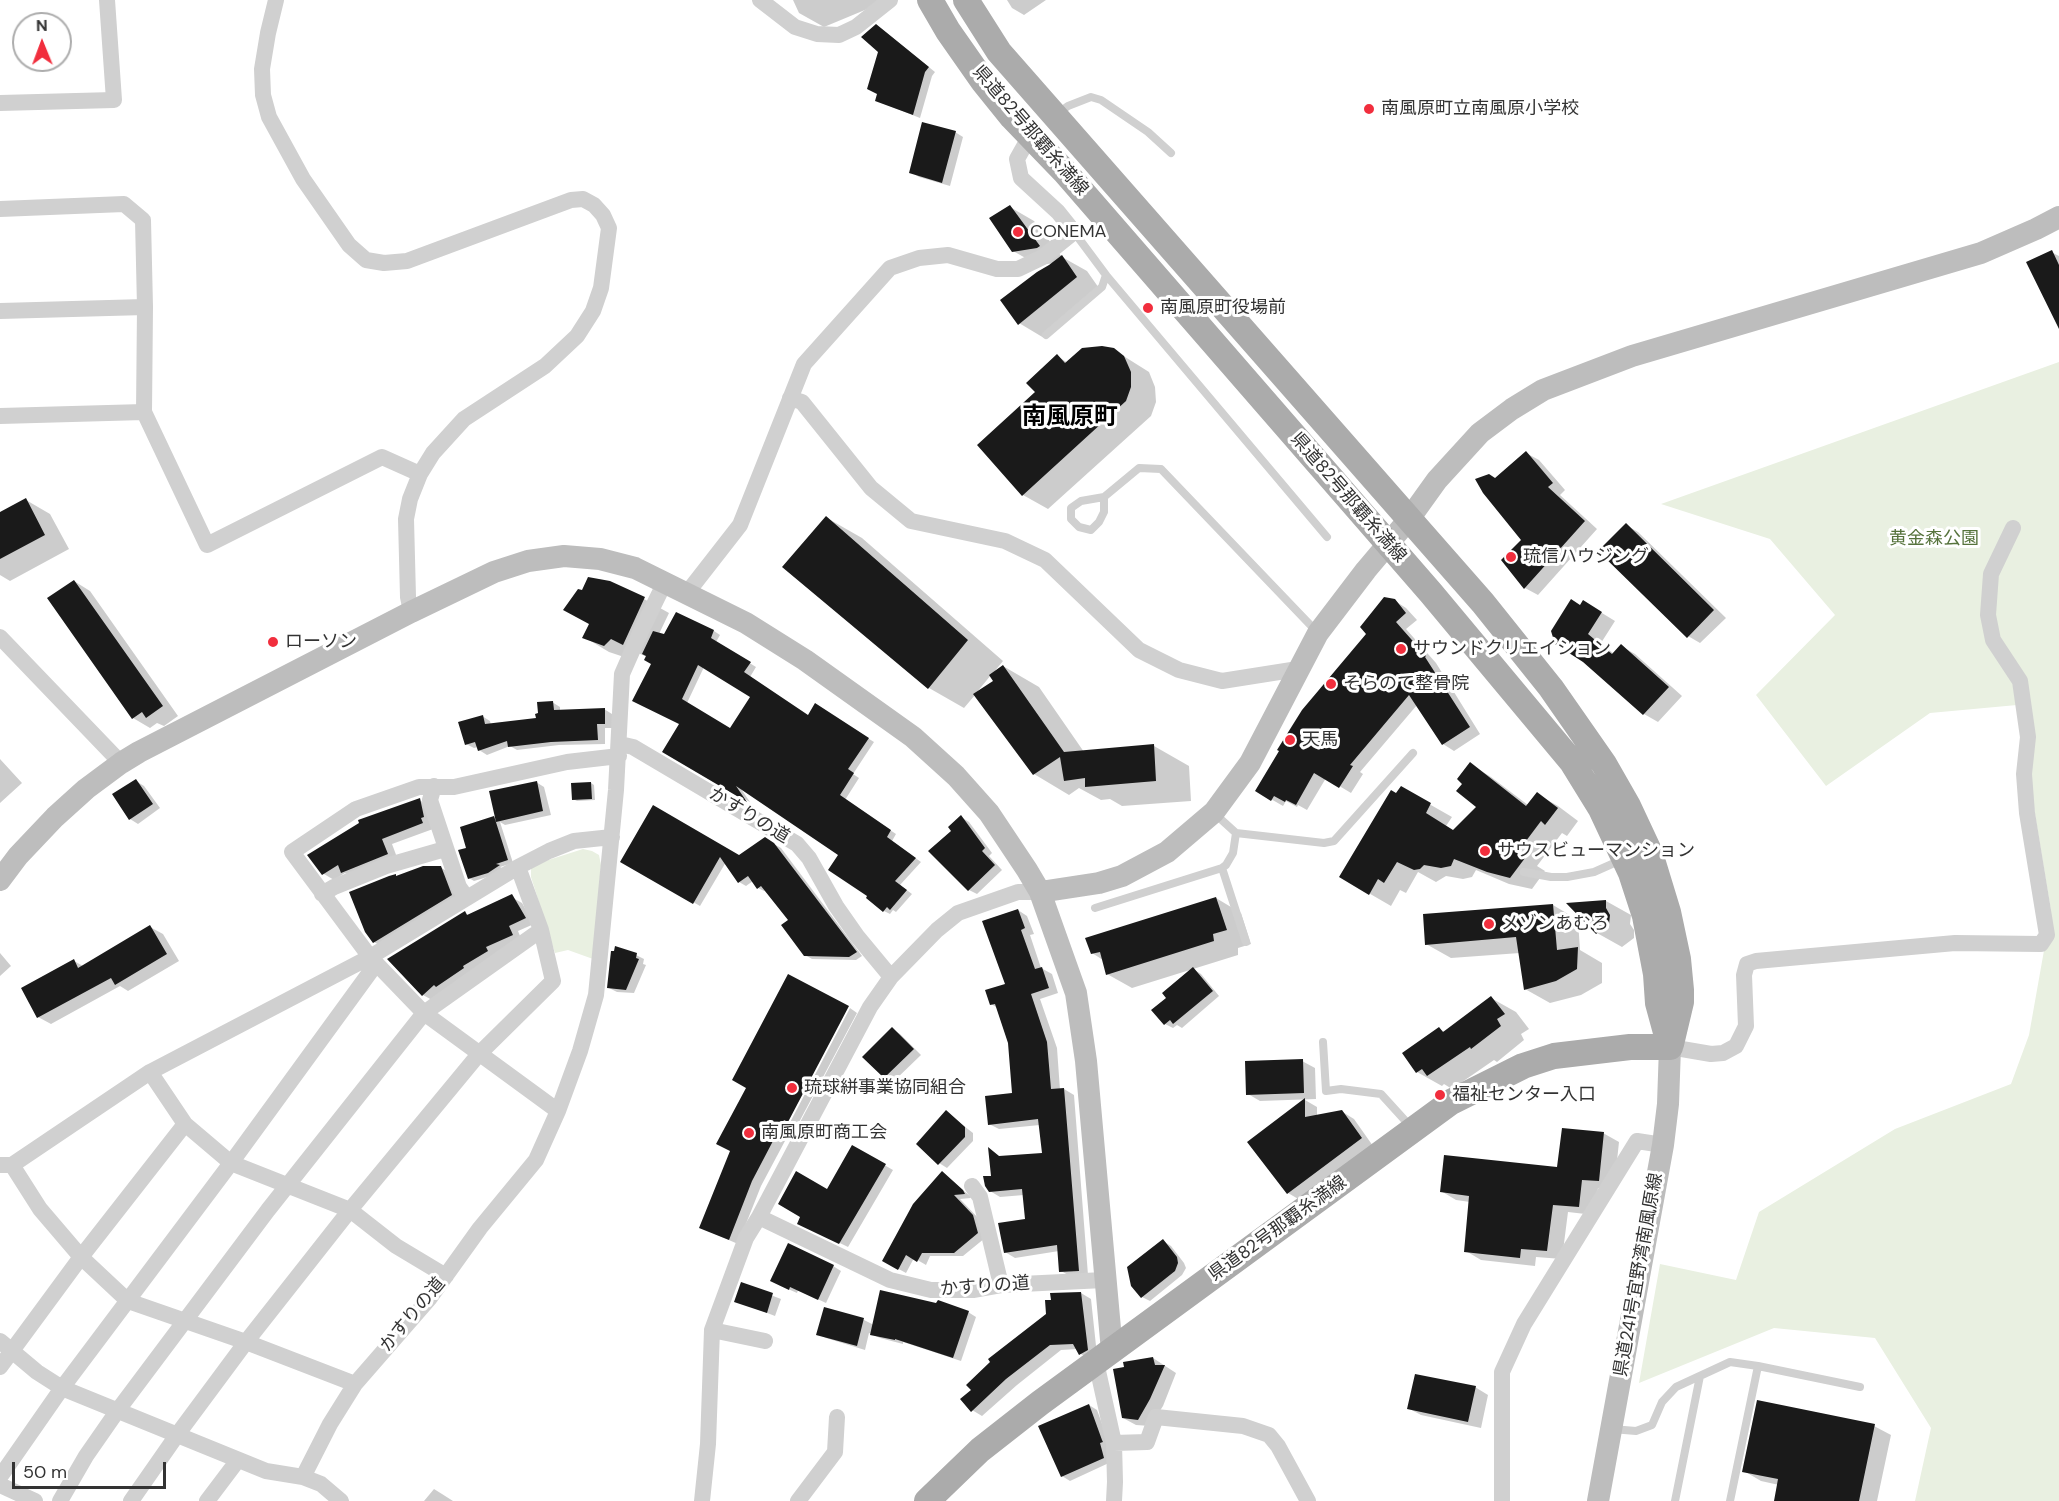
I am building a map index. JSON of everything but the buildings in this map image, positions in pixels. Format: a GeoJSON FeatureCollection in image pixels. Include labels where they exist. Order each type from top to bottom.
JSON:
{"type":"FeatureCollection","features":[{"type":"Feature","properties":{"kind":"main road","name":"県道82号那覇糸満線"},"geometry":{"type":"LineString","coordinates":[[930,0],[948,31],[983,81],[1030,136],[1065,172],[1388,544],[1513,689],[1572,762],[1601,809],[1624,858],[1645,916],[1656,974],[1658,1003],[1670,1047]]}},
{"type":"Feature","properties":{"kind":"main road","name":"県道82号那覇糸満線"},"geometry":{"type":"LineString","coordinates":[[966,0],[999,52],[1483,603],[1551,688],[1604,764],[1628,806],[1650,853],[1668,912],[1678,959],[1681,1002],[1670,1047]]}},
{"type":"Feature","properties":{"kind":"main road","name":"県道82号那覇糸満線"},"geometry":{"type":"LineString","coordinates":[[927,1501],[980,1450],[1040,1403],[1451,1102],[1523,1066],[1554,1056],[1616,1048],[1670,1047]]}},
{"type":"Feature","properties":{"kind":"street"},"geometry":{"type":"LineString","coordinates":[[0,103],[114,100],[107,0]]}},
{"type":"Feature","properties":{"kind":"street"},"geometry":{"type":"LineString","coordinates":[[276,0],[262,69],[263,94],[269,117],[303,180],[349,245],[366,260],[384,263],[406,261],[571,200],[583,199],[594,205],[603,215],[609,228],[601,288],[593,311],[577,336],[545,366],[464,419],[433,453],[420,474],[410,499],[406,519],[408,597],[411,612]]}},
{"type":"Feature","properties":{"kind":"street"},"geometry":{"type":"LineString","coordinates":[[760,0],[795,27],[817,34],[839,35],[856,27],[890,0]]}},
{"type":"Feature","properties":{"kind":"street"},"geometry":{"type":"LineString","coordinates":[[687,593],[740,525],[804,364],[890,268],[919,258],[948,255],[997,269],[1018,269],[1043,257],[1074,232],[1058,212],[1022,178],[1017,159],[1030,136]]}},
{"type":"Feature","properties":{"kind":"street"},"geometry":{"type":"LineString","coordinates":[[0,209],[124,204],[143,220],[144,412],[207,545],[382,457],[420,474]]}},
{"type":"Feature","properties":{"kind":"street"},"geometry":{"type":"LineString","coordinates":[[702,1501],[708,1444],[712,1330],[746,1238],[870,1007],[891,977],[937,930],[958,913],[1018,892],[1040,892],[1099,883],[1122,876],[1167,852],[1214,812],[1250,762],[1318,633],[1409,519],[1437,480],[1480,434],[1512,409],[1542,390],[1632,357],[1981,253],[2059,217]]}},
{"type":"Feature","properties":{"kind":"street"},"geometry":{"type":"LineString","coordinates":[[0,311],[145,307]]}},
{"type":"Feature","properties":{"kind":"street"},"geometry":{"type":"LineString","coordinates":[[790,398],[802,402],[871,488],[911,521],[1005,541],[1045,560],[1139,650],[1179,670],[1222,681],[1298,669]]}},
{"type":"Feature","properties":{"kind":"street"},"geometry":{"type":"LineString","coordinates":[[0,416],[144,412]]}},
{"type":"Feature","properties":{"kind":"street"},"geometry":{"type":"LineString","coordinates":[[1670,1047],[1711,1054],[1723,1053],[1736,1046],[1746,1026],[1744,975],[1747,964],[1756,961],[1955,943],[2041,944],[2047,935],[2027,813],[2024,774],[2028,736],[2020,681],[1993,640],[1988,615],[1991,574],[2013,528]]}},
{"type":"Feature","properties":{"kind":"street"},"geometry":{"type":"LineString","coordinates":[[0,880],[18,856],[55,817],[86,789],[121,763],[411,612],[494,572],[528,561],[564,556],[600,559],[635,568],[746,623],[805,660],[913,737],[956,776],[989,813],[1040,892],[1076,993],[1082,1027],[1104,1280],[1104,1356],[1114,1443],[1114,1501]]}},
{"type":"Feature","properties":{"kind":"street"},"geometry":{"type":"LineString","coordinates":[[558,1111],[424,1013],[373,961],[292,852],[356,809],[419,787],[454,788],[619,750],[622,674],[665,582]]}},
{"type":"Feature","properties":{"kind":"street"},"geometry":{"type":"LineString","coordinates":[[0,637],[121,763]]}},
{"type":"Feature","properties":{"kind":"street","name":"かすりの道"},"geometry":{"type":"LineString","coordinates":[[303,1477],[330,1424],[355,1384],[446,1276],[480,1228],[536,1160],[558,1111],[580,1052],[596,995],[619,750],[633,747],[797,844],[809,858],[852,929],[891,977]]}},
{"type":"Feature","properties":{"kind":"street"},"geometry":{"type":"LineString","coordinates":[[434,786],[430,800],[459,887],[467,898]]}},
{"type":"Feature","properties":{"kind":"street"},"geometry":{"type":"LineString","coordinates":[[355,1384],[186,1320],[128,1301],[81,1257],[39,1209],[6,1165],[150,1072],[373,961],[518,867],[574,841],[612,837]]}},
{"type":"Feature","properties":{"kind":"street"},"geometry":{"type":"LineString","coordinates":[[322,894],[386,866],[445,849]]}},
{"type":"Feature","properties":{"kind":"street"},"geometry":{"type":"LineString","coordinates":[[131,1501],[246,1342],[350,1210],[479,1054],[553,981],[540,930],[518,867]]}},
{"type":"Feature","properties":{"kind":"street"},"geometry":{"type":"LineString","coordinates":[[60,1501],[86,1456],[118,1410],[287,1186],[424,1013],[540,930]]}},
{"type":"Feature","properties":{"kind":"street"},"geometry":{"type":"LineString","coordinates":[[0,1477],[62,1388],[231,1163],[373,961]]}},
{"type":"Feature","properties":{"kind":"street","name":"県道241号宜野湾南風原線"},"geometry":{"type":"LineString","coordinates":[[1598,1501],[1663,1145],[1668,1104],[1670,1047]]}},
{"type":"Feature","properties":{"kind":"street"},"geometry":{"type":"LineString","coordinates":[[150,1072],[184,1124],[231,1163],[350,1210],[396,1246],[446,1276]]}},
{"type":"Feature","properties":{"kind":"street"},"geometry":{"type":"LineString","coordinates":[[0,1367],[6,1346],[81,1257],[184,1124]]}},
{"type":"Feature","properties":{"kind":"street"},"geometry":{"type":"LineString","coordinates":[[1502,1501],[1502,1372],[1524,1324],[1637,1141],[1663,1145]]}},
{"type":"Feature","properties":{"kind":"street"},"geometry":{"type":"LineString","coordinates":[[972,1186],[980,1197],[1001,1285]]}},
{"type":"Feature","properties":{"kind":"street","name":"かすりの道"},"geometry":{"type":"LineString","coordinates":[[759,1217],[890,1280],[931,1290],[973,1290],[1001,1285],[1104,1280]]}},
{"type":"Feature","properties":{"kind":"street"},"geometry":{"type":"LineString","coordinates":[[712,1330],[765,1341]]}},
{"type":"Feature","properties":{"kind":"street"},"geometry":{"type":"LineString","coordinates":[[6,1346],[37,1372],[62,1388],[266,1471],[303,1477],[321,1484],[341,1501]]}},
{"type":"Feature","properties":{"kind":"street"},"geometry":{"type":"LineString","coordinates":[[798,1501],[835,1452],[837,1417]]}},
{"type":"Feature","properties":{"kind":"street"},"geometry":{"type":"LineString","coordinates":[[1114,1443],[1147,1442],[1156,1417],[1243,1426],[1269,1435],[1278,1446],[1308,1501]]}},
{"type":"Feature","properties":{"kind":"street"},"geometry":{"type":"LineString","coordinates":[[207,1501],[238,1460]]}},
{"type":"Feature","properties":{"kind":"street"},"geometry":{"type":"LineString","coordinates":[[0,1485],[36,1501]]}},
{"type":"Feature","properties":{"kind":"lane"},"geometry":{"type":"LineString","coordinates":[[1054,116],[1068,106],[1091,97],[1101,99],[1148,132],[1171,153]]}},
{"type":"Feature","properties":{"kind":"lane"},"geometry":{"type":"LineString","coordinates":[[1074,232],[1106,275],[1327,537]]}},
{"type":"Feature","properties":{"kind":"lane"},"geometry":{"type":"LineString","coordinates":[[1046,335],[1102,287],[1106,275]]}},
{"type":"Feature","properties":{"kind":"lane"},"geometry":{"type":"LineString","coordinates":[[1104,497],[1104,512],[1100,522],[1091,530],[1079,527],[1071,519],[1071,508],[1081,501],[1104,497],[1139,468],[1161,469],[1318,633]]}},
{"type":"Feature","properties":{"kind":"lane"},"geometry":{"type":"LineString","coordinates":[[1214,812],[1236,833],[1324,843],[1334,841],[1413,753]]}},
{"type":"Feature","properties":{"kind":"lane"},"geometry":{"type":"LineString","coordinates":[[1095,908],[1222,868],[1227,865],[1233,853],[1236,833]]}},
{"type":"Feature","properties":{"kind":"lane"},"geometry":{"type":"LineString","coordinates":[[1524,872],[1551,877],[1567,877],[1594,872],[1624,858]]}},
{"type":"Feature","properties":{"kind":"lane"},"geometry":{"type":"LineString","coordinates":[[1222,868],[1246,942]]}},
{"type":"Feature","properties":{"kind":"lane"},"geometry":{"type":"LineString","coordinates":[[1323,1042],[1326,1091],[1352,1090],[1381,1094],[1396,1108],[1413,1130]]}},
{"type":"Feature","properties":{"kind":"lane"},"geometry":{"type":"LineString","coordinates":[[1611,1429],[1636,1431],[1652,1425],[1662,1402],[1676,1387],[1731,1362],[1860,1387]]}},
{"type":"Feature","properties":{"kind":"lane"},"geometry":{"type":"LineString","coordinates":[[1730,1501],[1758,1366]]}},
{"type":"Feature","properties":{"kind":"lane"},"geometry":{"type":"LineString","coordinates":[[1675,1501],[1700,1376]]}},
{"type":"Feature","properties":{"kind":"green space","name":"黄金森公園"},"geometry":{"type":"Polygon","coordinates":[[[2059,362],[2059,1501],[1915,1501],[1931,1428],[1875,1338],[1774,1328],[1639,1383],[1660,1264],[1736,1280],[1759,1212],[1895,1129],[2011,1084],[2029,1035],[2051,911],[2017,705],[1930,713],[1826,786],[1756,695],[1835,615],[1770,539],[1661,504],[2059,362]]]}},
{"type":"Feature","properties":{"kind":"green space"},"geometry":{"type":"Polygon","coordinates":[[[583,849],[599,855],[601,865],[593,959],[568,950],[555,953],[531,877],[531,868],[539,863],[583,849]]]}},
{"type":"Feature","properties":{"kind":"place","name":"南風原町立南風原小学校"},"geometry":{"type":"Point","coordinates":[1369,109]}},
{"type":"Feature","properties":{"kind":"place","name":"CONEMA"},"geometry":{"type":"Point","coordinates":[1018,232]}},
{"type":"Feature","properties":{"kind":"place","name":"南風原町役場前"},"geometry":{"type":"Point","coordinates":[1148,308]}},
{"type":"Feature","properties":{"kind":"place","name":"琉信ハウジング"},"geometry":{"type":"Point","coordinates":[1511,557]}},
{"type":"Feature","properties":{"kind":"place","name":"ローソン"},"geometry":{"type":"Point","coordinates":[273,642]}},
{"type":"Feature","properties":{"kind":"place","name":"サウンドクリエイション"},"geometry":{"type":"Point","coordinates":[1401,649]}},
{"type":"Feature","properties":{"kind":"place","name":"そらのて整骨院"},"geometry":{"type":"Point","coordinates":[1331,684]}},
{"type":"Feature","properties":{"kind":"place","name":"天馬"},"geometry":{"type":"Point","coordinates":[1290,740]}},
{"type":"Feature","properties":{"kind":"place","name":"サウスビューマンション"},"geometry":{"type":"Point","coordinates":[1485,851]}},
{"type":"Feature","properties":{"kind":"place","name":"メゾンあむろ"},"geometry":{"type":"Point","coordinates":[1489,924]}},
{"type":"Feature","properties":{"kind":"place","name":"琉球絣事業協同組合"},"geometry":{"type":"Point","coordinates":[792,1088]}},
{"type":"Feature","properties":{"kind":"place","name":"福祉センター入口"},"geometry":{"type":"Point","coordinates":[1440,1095]}},
{"type":"Feature","properties":{"kind":"place","name":"南風原町商工会"},"geometry":{"type":"Point","coordinates":[749,1133]}},
{"type":"Feature","properties":{"kind":"district","name":"南風原町"},"geometry":{"type":"Point","coordinates":[1070,418]}}]}
